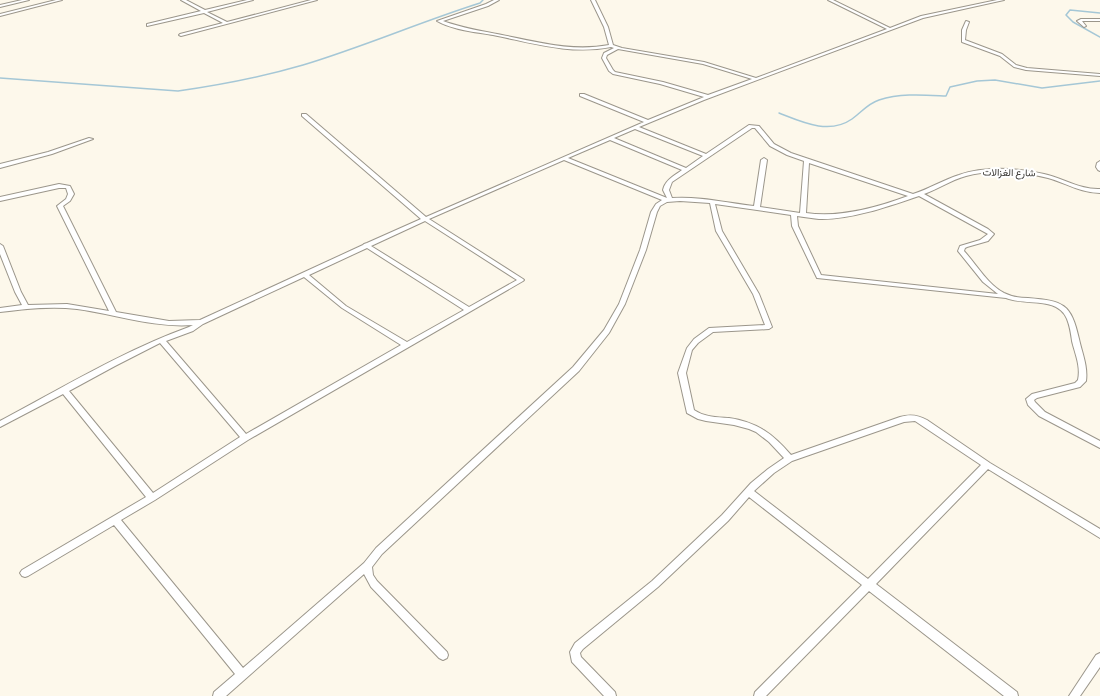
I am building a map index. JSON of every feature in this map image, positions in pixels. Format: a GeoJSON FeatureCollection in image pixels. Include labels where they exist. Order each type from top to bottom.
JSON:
{"type":"FeatureCollection","features":[{"type":"Feature","properties":{"kind":"street"},"geometry":{"type":"LineString","coordinates":[[0,6],[27,0]]}},
{"type":"Feature","properties":{"kind":"street"},"geometry":{"type":"LineString","coordinates":[[0,15],[60,0]]}},
{"type":"Feature","properties":{"kind":"street"},"geometry":{"type":"LineString","coordinates":[[183,0],[226,23]]}},
{"type":"Feature","properties":{"kind":"street"},"geometry":{"type":"LineString","coordinates":[[148,24],[251,0]]}},
{"type":"Feature","properties":{"kind":"street"},"geometry":{"type":"LineString","coordinates":[[291,0],[300,4]]}},
{"type":"Feature","properties":{"kind":"street"},"geometry":{"type":"LineString","coordinates":[[181,35],[315,0]]}},
{"type":"Feature","properties":{"kind":"street"},"geometry":{"type":"LineString","coordinates":[[497,0],[487,5],[439,21],[548,47],[595,49],[611,46],[704,63],[757,79]]}},
{"type":"Feature","properties":{"kind":"street"},"geometry":{"type":"LineString","coordinates":[[593,0],[606,27],[611,46]]}},
{"type":"Feature","properties":{"kind":"street"},"geometry":{"type":"LineString","coordinates":[[830,0],[890,28]]}},
{"type":"Feature","properties":{"kind":"street"},"geometry":{"type":"LineString","coordinates":[[0,424],[112,364],[161,340],[191,329],[201,322],[366,245],[635,127],[890,28],[922,17],[1002,0]]}},
{"type":"Feature","properties":{"kind":"street"},"geometry":{"type":"LineString","coordinates":[[1084,26],[1079,21],[1100,20]]}},
{"type":"Feature","properties":{"kind":"street"},"geometry":{"type":"LineString","coordinates":[[967,22],[964,30],[963,41],[1001,55],[1015,66],[1040,71],[1100,75]]}},
{"type":"Feature","properties":{"kind":"street"},"geometry":{"type":"LineString","coordinates":[[618,48],[606,54],[604,58],[611,71],[614,73],[662,83],[709,97]]}},
{"type":"Feature","properties":{"kind":"street"},"geometry":{"type":"LineString","coordinates":[[582,95],[649,122]]}},
{"type":"Feature","properties":{"kind":"street"},"geometry":{"type":"LineString","coordinates":[[25,573],[152,498],[246,438],[468,309],[521,280],[425,219],[304,115]]}},
{"type":"Feature","properties":{"kind":"street"},"geometry":{"type":"LineString","coordinates":[[218,696],[367,566],[379,551],[576,369],[607,331],[622,304],[643,250],[654,212],[658,205],[668,200],[665,193],[666,187],[670,182],[686,170],[751,126],[757,127],[772,145],[807,160],[916,195],[986,230],[991,234],[990,238],[966,245],[962,247],[961,251],[993,288],[1006,297]]}},
{"type":"Feature","properties":{"kind":"street"},"geometry":{"type":"LineString","coordinates":[[635,127],[706,156]]}},
{"type":"Feature","properties":{"kind":"street"},"geometry":{"type":"LineString","coordinates":[[610,138],[686,170]]}},
{"type":"Feature","properties":{"kind":"street"},"geometry":{"type":"LineString","coordinates":[[0,166],[50,153],[91,139]]}},
{"type":"Feature","properties":{"kind":"street","name":"شارع الغزالات"},"geometry":{"type":"LineString","coordinates":[[564,158],[668,200],[712,202],[819,218],[854,213],[916,195],[962,175],[974,173],[1009,172],[1039,174],[1088,190],[1100,191]]}},
{"type":"Feature","properties":{"kind":"street"},"geometry":{"type":"LineString","coordinates":[[757,208],[764,160]]}},
{"type":"Feature","properties":{"kind":"street"},"geometry":{"type":"LineString","coordinates":[[803,216],[807,160]]}},
{"type":"Feature","properties":{"kind":"street"},"geometry":{"type":"LineString","coordinates":[[1100,163],[1100,169]]}},
{"type":"Feature","properties":{"kind":"street"},"geometry":{"type":"LineString","coordinates":[[0,199],[60,186],[68,187],[71,194],[68,200],[60,206],[113,313]]}},
{"type":"Feature","properties":{"kind":"street"},"geometry":{"type":"LineString","coordinates":[[712,202],[720,231],[756,294],[768,327],[711,330],[696,341],[689,350],[682,373],[690,411],[700,418],[735,422],[751,426],[767,434],[788,459]]}},
{"type":"Feature","properties":{"kind":"street"},"geometry":{"type":"LineString","coordinates":[[794,214],[795,226],[819,277],[1006,297],[1051,303],[1060,306],[1070,318],[1082,365],[1082,381],[1077,384],[1035,396],[1030,399],[1030,403],[1042,414],[1100,445]]}},
{"type":"Feature","properties":{"kind":"street"},"geometry":{"type":"LineString","coordinates":[[366,245],[468,309]]}},
{"type":"Feature","properties":{"kind":"street"},"geometry":{"type":"LineString","coordinates":[[0,246],[26,307]]}},
{"type":"Feature","properties":{"kind":"street"},"geometry":{"type":"LineString","coordinates":[[304,274],[344,307],[406,345]]}},
{"type":"Feature","properties":{"kind":"street"},"geometry":{"type":"LineString","coordinates":[[0,310],[26,307],[75,306],[180,324],[201,322]]}},
{"type":"Feature","properties":{"kind":"street"},"geometry":{"type":"LineString","coordinates":[[161,340],[246,438]]}},
{"type":"Feature","properties":{"kind":"street"},"geometry":{"type":"LineString","coordinates":[[64,390],[152,498]]}},
{"type":"Feature","properties":{"kind":"street"},"geometry":{"type":"LineString","coordinates":[[611,696],[576,660],[575,656],[577,649],[654,584],[725,518],[774,467],[788,459],[903,419],[916,418],[924,422],[987,465],[1100,534]]}},
{"type":"Feature","properties":{"kind":"street"},"geometry":{"type":"LineString","coordinates":[[759,696],[987,465]]}},
{"type":"Feature","properties":{"kind":"street"},"geometry":{"type":"LineString","coordinates":[[749,492],[1014,696]]}},
{"type":"Feature","properties":{"kind":"street"},"geometry":{"type":"LineString","coordinates":[[115,520],[242,675]]}},
{"type":"Feature","properties":{"kind":"street"},"geometry":{"type":"LineString","coordinates":[[367,566],[369,576],[374,584],[444,655]]}},
{"type":"Feature","properties":{"kind":"street"},"geometry":{"type":"LineString","coordinates":[[1074,696],[1100,658]]}},
{"type":"Feature","properties":{"kind":"waterway"},"geometry":{"type":"LineString","coordinates":[[0,78],[178,91],[194,89],[257,77],[303,65],[480,3],[483,0]]}},
{"type":"Feature","properties":{"kind":"waterway"},"geometry":{"type":"LineString","coordinates":[[1100,13],[1070,10],[1066,15],[1073,22],[1100,37]]}},
{"type":"Feature","properties":{"kind":"waterway"},"geometry":{"type":"LineString","coordinates":[[779,113],[806,123],[825,127],[843,124],[879,100],[904,95],[946,96],[950,87],[977,81],[995,80],[1042,88],[1100,81]]}}]}
